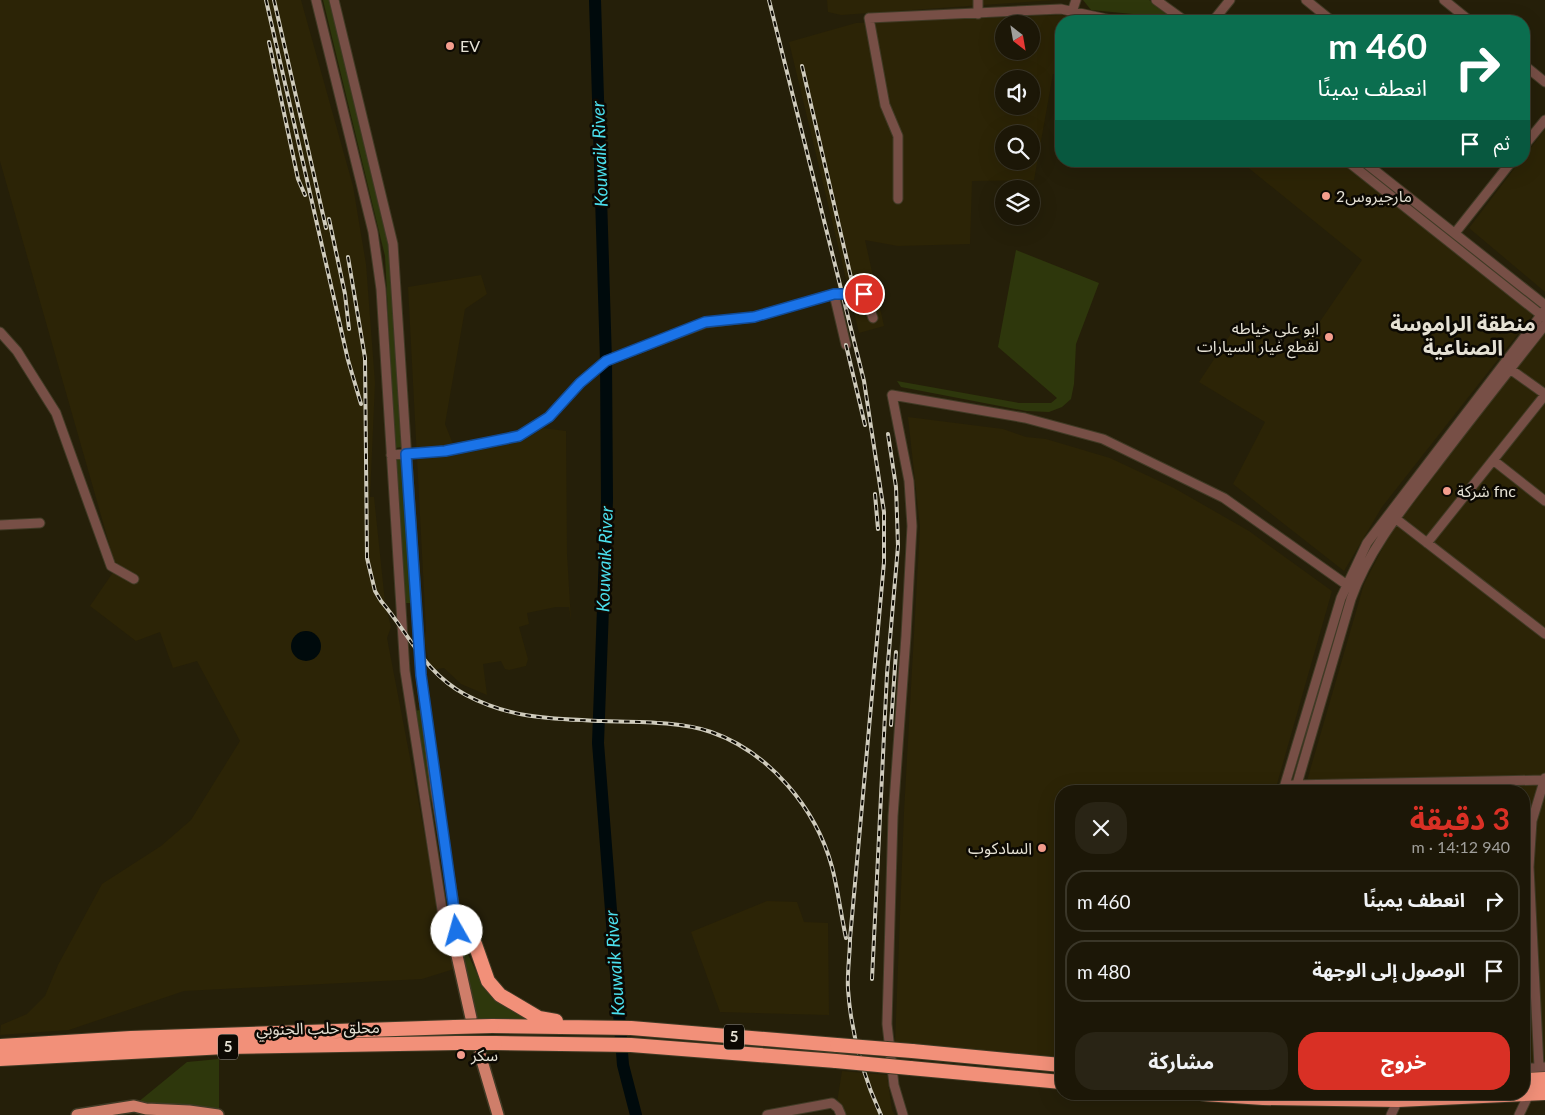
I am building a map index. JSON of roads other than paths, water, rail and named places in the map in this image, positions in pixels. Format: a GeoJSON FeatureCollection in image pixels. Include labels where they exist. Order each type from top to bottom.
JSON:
{"type":"FeatureCollection","features":[{"type":"Feature","properties":{"kind":"highway"},"geometry":{"type":"LineString","coordinates":[[457,925],[475,944],[488,981],[500,996],[539,1018],[601,1028]]}},
{"type":"Feature","properties":{"kind":"highway","name":"محلق حلب الجنوبي"},"geometry":{"type":"LineString","coordinates":[[0,1046],[131,1038],[455,1027],[601,1028]]}},
{"type":"Feature","properties":{"kind":"highway","name":"5"},"geometry":{"type":"LineString","coordinates":[[601,1028],[631,1028],[1055,1064]]}},
{"type":"Feature","properties":{"kind":"highway","name":"محلق حلب الجنوبي"},"geometry":{"type":"LineString","coordinates":[[0,1059],[200,1048],[457,1043],[601,1044],[836,1061],[1055,1081]]}},
{"type":"Feature","properties":{"kind":"highway"},"geometry":{"type":"LineString","coordinates":[[1530,1077],[1543,1071]]}},
{"type":"Feature","properties":{"kind":"highway"},"geometry":{"type":"LineString","coordinates":[[1530,1094],[1545,1094]]}},
{"type":"Feature","properties":{"kind":"main road"},"geometry":{"type":"LineString","coordinates":[[456,951],[471,1018]]}},
{"type":"Feature","properties":{"kind":"main road"},"geometry":{"type":"LineString","coordinates":[[480,1054],[492,1100],[498,1115]]}},
{"type":"Feature","properties":{"kind":"main road"},"geometry":{"type":"LineString","coordinates":[[492,1100],[492,1115]]}},
{"type":"Feature","properties":{"kind":"main road"},"geometry":{"type":"LineString","coordinates":[[77,1115],[134,1106],[147,1112],[189,1111],[218,1115]]}},
{"type":"Feature","properties":{"kind":"street"},"geometry":{"type":"LineString","coordinates":[[316,0],[373,232],[381,289],[405,671],[443,916],[456,951]]}},
{"type":"Feature","properties":{"kind":"street"},"geometry":{"type":"LineString","coordinates":[[334,0],[393,244],[421,675],[435,790],[457,925],[456,951]]}},
{"type":"Feature","properties":{"kind":"street"},"geometry":{"type":"LineString","coordinates":[[978,0],[978,14]]}},
{"type":"Feature","properties":{"kind":"street"},"geometry":{"type":"LineString","coordinates":[[1072,12],[1076,0]]}},
{"type":"Feature","properties":{"kind":"street"},"geometry":{"type":"LineString","coordinates":[[1156,0],[1169,4],[1179,15]]}},
{"type":"Feature","properties":{"kind":"street"},"geometry":{"type":"LineString","coordinates":[[1218,15],[1230,0]]}},
{"type":"Feature","properties":{"kind":"street"},"geometry":{"type":"LineString","coordinates":[[1306,0],[1325,15]]}},
{"type":"Feature","properties":{"kind":"street"},"geometry":{"type":"LineString","coordinates":[[1444,0],[1463,15]]}},
{"type":"Feature","properties":{"kind":"street"},"geometry":{"type":"LineString","coordinates":[[898,199],[898,136],[885,104],[869,18],[1061,9],[1087,15]]}},
{"type":"Feature","properties":{"kind":"street"},"geometry":{"type":"LineString","coordinates":[[1530,70],[1545,82]]}},
{"type":"Feature","properties":{"kind":"street"},"geometry":{"type":"LineString","coordinates":[[1530,139],[1545,120]]}},
{"type":"Feature","properties":{"kind":"street"},"geometry":{"type":"LineString","coordinates":[[1297,785],[1354,590],[1371,556],[1392,516],[1544,314],[1356,167]]}},
{"type":"Feature","properties":{"kind":"street"},"geometry":{"type":"LineString","coordinates":[[1371,167],[1545,305]]}},
{"type":"Feature","properties":{"kind":"street"},"geometry":{"type":"LineString","coordinates":[[1455,233],[1505,167]]}},
{"type":"Feature","properties":{"kind":"street"},"geometry":{"type":"LineString","coordinates":[[392,455],[445,451],[519,436],[549,417],[580,383],[606,361],[705,322],[754,317],[834,294],[864,294],[873,318]]}},
{"type":"Feature","properties":{"kind":"street"},"geometry":{"type":"LineString","coordinates":[[834,294],[846,345]]}},
{"type":"Feature","properties":{"kind":"street"},"geometry":{"type":"LineString","coordinates":[[1285,785],[1346,585],[1367,543],[1392,516],[1545,325]]}},
{"type":"Feature","properties":{"kind":"street"},"geometry":{"type":"LineString","coordinates":[[0,332],[17,351],[56,413],[112,566],[134,579]]}},
{"type":"Feature","properties":{"kind":"street"},"geometry":{"type":"LineString","coordinates":[[1427,543],[1545,395],[1510,369]]}},
{"type":"Feature","properties":{"kind":"street"},"geometry":{"type":"LineString","coordinates":[[903,1115],[894,1085],[887,1024],[893,816],[912,526],[909,481],[892,395],[1024,418],[1103,439],[1224,498],[1354,590]]}},
{"type":"Feature","properties":{"kind":"street"},"geometry":{"type":"LineString","coordinates":[[1493,460],[1545,501]]}},
{"type":"Feature","properties":{"kind":"street"},"geometry":{"type":"LineString","coordinates":[[1392,516],[1545,634]]}},
{"type":"Feature","properties":{"kind":"street"},"geometry":{"type":"LineString","coordinates":[[0,525],[40,523]]}},
{"type":"Feature","properties":{"kind":"street"},"geometry":{"type":"LineString","coordinates":[[1313,694],[1322,697]]}},
{"type":"Feature","properties":{"kind":"street"},"geometry":{"type":"LineString","coordinates":[[1379,785],[1545,779],[1532,821],[1530,852]]}},
{"type":"Feature","properties":{"kind":"street"},"geometry":{"type":"LineString","coordinates":[[1530,944],[1543,1071],[1530,1069]]}},
{"type":"Feature","properties":{"kind":"street"},"geometry":{"type":"LineString","coordinates":[[1391,1115],[1398,1100]]}},
{"type":"Feature","properties":{"kind":"street"},"geometry":{"type":"LineString","coordinates":[[1519,1115],[1526,1100]]}},
{"type":"Feature","properties":{"kind":"street"},"geometry":{"type":"LineString","coordinates":[[767,1115],[832,1103],[838,1108],[841,1115]]}},
{"type":"Feature","properties":{"kind":"waterway","name":"Kouwaik River"},"geometry":{"type":"LineString","coordinates":[[595,0],[606,361],[607,500],[598,743],[623,1065],[636,1115]]}},
{"type":"Feature","properties":{"kind":"railway"},"geometry":{"type":"LineString","coordinates":[[266,0],[348,360],[361,404]]}},
{"type":"Feature","properties":{"kind":"railway"},"geometry":{"type":"LineString","coordinates":[[274,0],[326,228]]}},
{"type":"Feature","properties":{"kind":"railway"},"geometry":{"type":"LineString","coordinates":[[769,0],[864,381],[884,512],[884,562],[850,939],[848,983],[852,1021],[859,1054],[881,1115]]}},
{"type":"Feature","properties":{"kind":"railway"},"geometry":{"type":"LineString","coordinates":[[269,42],[298,179],[305,195]]}},
{"type":"Feature","properties":{"kind":"railway"},"geometry":{"type":"LineString","coordinates":[[802,66],[852,282]]}},
{"type":"Feature","properties":{"kind":"railway"},"geometry":{"type":"LineString","coordinates":[[329,219],[345,294],[349,329]]}},
{"type":"Feature","properties":{"kind":"railway"},"geometry":{"type":"LineString","coordinates":[[348,257],[365,358],[367,558],[375,591],[381,601],[428,665],[451,686],[483,703],[516,713],[549,718],[657,723],[699,728],[732,741],[752,753],[771,768],[787,785],[802,804],[825,845],[832,867],[846,938]]}},
{"type":"Feature","properties":{"kind":"railway"},"geometry":{"type":"LineString","coordinates":[[846,345],[865,425]]}},
{"type":"Feature","properties":{"kind":"railway"},"geometry":{"type":"LineString","coordinates":[[872,979],[887,674],[898,546],[896,487],[888,434]]}},
{"type":"Feature","properties":{"kind":"railway"},"geometry":{"type":"LineString","coordinates":[[875,494],[878,529]]}},
{"type":"Feature","properties":{"kind":"railway"},"geometry":{"type":"LineString","coordinates":[[891,725],[896,652]]}},
{"type":"Feature","properties":{"kind":"place","name":"EV"},"geometry":{"type":"Point","coordinates":[450,46]}},
{"type":"Feature","properties":{"kind":"place","name":"مارجيروس2"},"geometry":{"type":"Point","coordinates":[1326,196]}},
{"type":"Feature","properties":{"kind":"place","name":"ابو علي خياطه لقطع غيار السيارات"},"geometry":{"type":"Point","coordinates":[1329,337]}},
{"type":"Feature","properties":{"kind":"place","name":"شركة fnc"},"geometry":{"type":"Point","coordinates":[1447,491]}},
{"type":"Feature","properties":{"kind":"place","name":"السادكوب"},"geometry":{"type":"Point","coordinates":[1042,848]}},
{"type":"Feature","properties":{"kind":"place","name":"سكر"},"geometry":{"type":"Point","coordinates":[461,1055]}},
{"type":"Feature","properties":{"kind":"district","name":"منطقة الراموسة الصناعية"},"geometry":{"type":"Point","coordinates":[1463,336]}}]}
